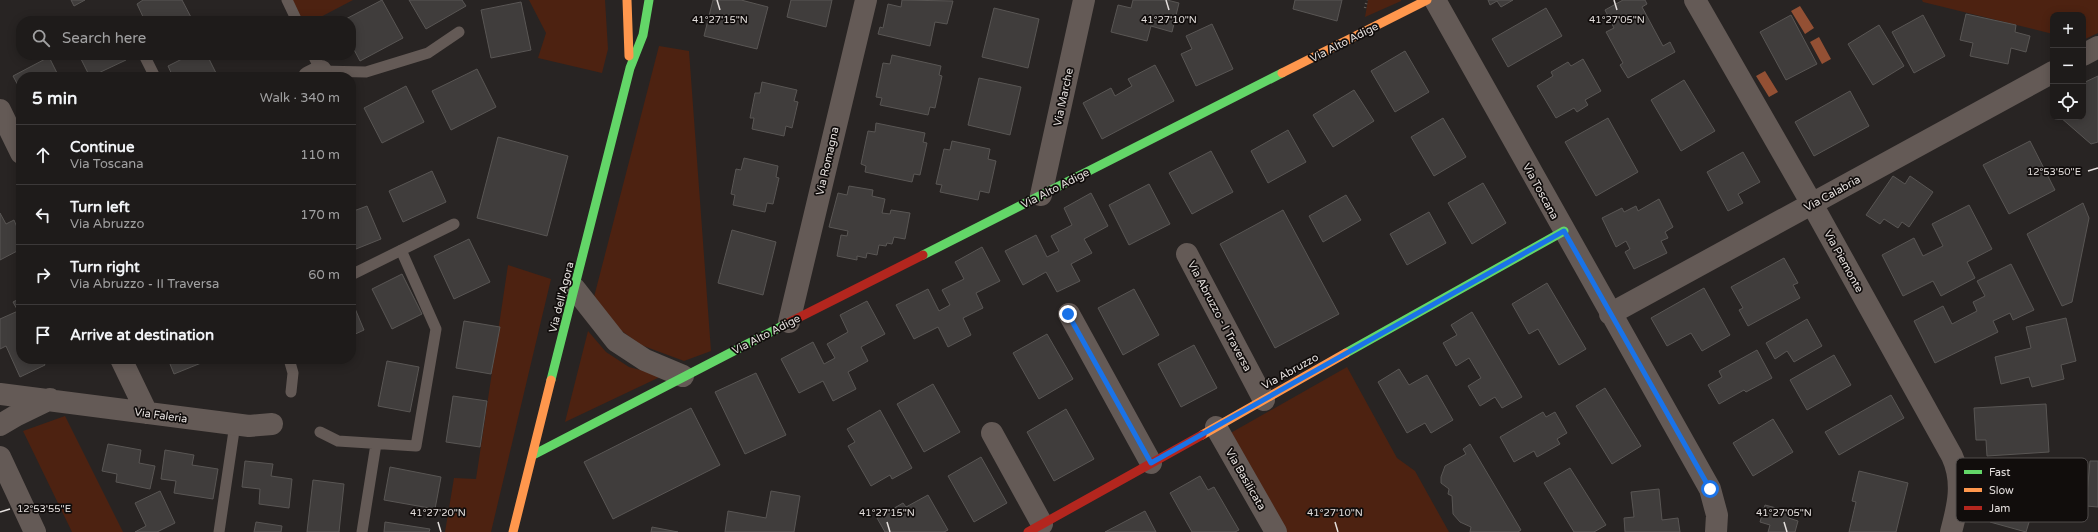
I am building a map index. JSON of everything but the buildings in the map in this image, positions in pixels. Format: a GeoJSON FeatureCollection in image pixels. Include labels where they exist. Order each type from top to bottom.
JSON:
{"type":"FeatureCollection","features":[{"type":"Feature","properties":{"kind":"street","name":"Via dell'Agora"},"geometry":{"type":"LineString","coordinates":[[627,0],[630,68]]}},
{"type":"Feature","properties":{"kind":"street","name":"Via dell'Agora"},"geometry":{"type":"LineString","coordinates":[[513,532],[630,68],[642,35],[649,0]]}},
{"type":"Feature","properties":{"kind":"street","name":"Via Romagna"},"geometry":{"type":"LineString","coordinates":[[789,322],[866,0]]}},
{"type":"Feature","properties":{"kind":"street","name":"Via Marche"},"geometry":{"type":"LineString","coordinates":[[1041,195],[1084,0]]}},
{"type":"Feature","properties":{"kind":"street","name":"Via Alto Adige"},"geometry":{"type":"LineString","coordinates":[[533,455],[789,322],[1427,0]]}},
{"type":"Feature","properties":{"kind":"street","name":"Via Toscana"},"geometry":{"type":"LineString","coordinates":[[1435,0],[1610,314],[1710,489],[1717,515],[1716,532]]}},
{"type":"Feature","properties":{"kind":"street","name":"Via Piemonte"},"geometry":{"type":"LineString","coordinates":[[1695,0],[1812,204],[1955,461],[1956,466]]}},
{"type":"Feature","properties":{"kind":"street"},"geometry":{"type":"LineString","coordinates":[[2086,53],[2098,47]]}},
{"type":"Feature","properties":{"kind":"street","name":"Via Calabria"},"geometry":{"type":"LineString","coordinates":[[1610,314],[2050,74]]}},
{"type":"Feature","properties":{"kind":"street"},"geometry":{"type":"LineString","coordinates":[[0,110],[16,143]]}},
{"type":"Feature","properties":{"kind":"street","name":"Via Abruzzo"},"geometry":{"type":"LineString","coordinates":[[1035,528],[1564,231]]}},
{"type":"Feature","properties":{"kind":"street","name":"Via Abruzzo - I Traversa"},"geometry":{"type":"LineString","coordinates":[[1187,254],[1264,400]]}},
{"type":"Feature","properties":{"kind":"street"},"geometry":{"type":"LineString","coordinates":[[575,288],[616,341],[645,360],[683,376]]}},
{"type":"Feature","properties":{"kind":"street"},"geometry":{"type":"LineString","coordinates":[[1068,314],[1151,463]]}},
{"type":"Feature","properties":{"kind":"street"},"geometry":{"type":"LineString","coordinates":[[123,364],[147,413]]}},
{"type":"Feature","properties":{"kind":"street","name":"Via Faleria"},"geometry":{"type":"LineString","coordinates":[[0,394],[50,399],[249,426],[272,424]]}},
{"type":"Feature","properties":{"kind":"street"},"geometry":{"type":"LineString","coordinates":[[0,426],[17,415],[50,399]]}},
{"type":"Feature","properties":{"kind":"street","name":"Via Basilicata"},"geometry":{"type":"LineString","coordinates":[[1216,426],[1276,532]]}},
{"type":"Feature","properties":{"kind":"street"},"geometry":{"type":"LineString","coordinates":[[992,433],[1035,528]]}},
{"type":"Feature","properties":{"kind":"street"},"geometry":{"type":"LineString","coordinates":[[0,457],[35,532]]}},
{"type":"Feature","properties":{"kind":"street","name":"Via Piemonte"},"geometry":{"type":"LineString","coordinates":[[1951,532],[1956,513]]}},
{"type":"Feature","properties":{"kind":"lane"},"geometry":{"type":"LineString","coordinates":[[287,0],[295,16]]}},
{"type":"Feature","properties":{"kind":"lane"},"geometry":{"type":"LineString","coordinates":[[314,68],[366,72],[428,53],[459,32]]}},
{"type":"Feature","properties":{"kind":"lane"},"geometry":{"type":"LineString","coordinates":[[146,60],[152,72]]}},
{"type":"Feature","properties":{"kind":"lane"},"geometry":{"type":"LineString","coordinates":[[356,273],[454,224]]}},
{"type":"Feature","properties":{"kind":"lane"},"geometry":{"type":"LineString","coordinates":[[320,432],[338,441],[416,446],[436,329],[402,250]]}},
{"type":"Feature","properties":{"kind":"lane"},"geometry":{"type":"LineString","coordinates":[[290,364],[293,373],[291,392]]}},
{"type":"Feature","properties":{"kind":"lane"},"geometry":{"type":"LineString","coordinates":[[219,532],[235,424]]}},
{"type":"Feature","properties":{"kind":"lane"},"geometry":{"type":"LineString","coordinates":[[362,532],[376,444]]}},
{"type":"Feature","properties":{"kind":"shaded area"},"geometry":{"type":"Polygon","coordinates":[[[292,0],[353,0],[323,16],[300,16],[292,0]]]}},
{"type":"Feature","properties":{"kind":"shaded area"},"geometry":{"type":"Polygon","coordinates":[[[529,0],[605,0],[608,49],[602,73],[538,58],[546,33],[529,0]]]}},
{"type":"Feature","properties":{"kind":"shaded area"},"geometry":{"type":"Polygon","coordinates":[[[1368,0],[1401,0],[1401,1],[1365,17],[1368,0]]]}},
{"type":"Feature","properties":{"kind":"shaded area"},"geometry":{"type":"Polygon","coordinates":[[[1922,0],[2098,0],[2098,33],[2086,39],[2086,12],[2050,12],[2050,33],[1923,2],[1922,0]]]}},
{"type":"Feature","properties":{"kind":"shaded area"},"geometry":{"type":"Polygon","coordinates":[[[1800,6],[1814,28],[1805,34],[1791,11],[1800,6]]]}},
{"type":"Feature","properties":{"kind":"shaded area"},"geometry":{"type":"Polygon","coordinates":[[[1819,37],[1831,59],[1822,64],[1810,42],[1819,37]]]}},
{"type":"Feature","properties":{"kind":"shaded area"},"geometry":{"type":"Polygon","coordinates":[[[659,46],[689,51],[711,351],[684,361],[641,345],[619,329],[594,297],[659,46]]]}},
{"type":"Feature","properties":{"kind":"shaded area"},"geometry":{"type":"Polygon","coordinates":[[[1765,71],[1778,92],[1769,97],[1756,76],[1765,71]]]}},
{"type":"Feature","properties":{"kind":"shaded area"},"geometry":{"type":"Polygon","coordinates":[[[508,265],[551,279],[491,532],[445,532],[454,478],[476,479],[508,265]]]}},
{"type":"Feature","properties":{"kind":"shaded area"},"geometry":{"type":"Polygon","coordinates":[[[588,331],[606,352],[629,367],[662,376],[565,422],[588,331]]]}},
{"type":"Feature","properties":{"kind":"shaded area"},"geometry":{"type":"Polygon","coordinates":[[[1347,367],[1397,458],[1415,471],[1449,532],[1283,532],[1227,435],[1347,367]]]}},
{"type":"Feature","properties":{"kind":"shaded area"},"geometry":{"type":"Polygon","coordinates":[[[65,416],[123,532],[72,532],[23,431],[65,416]]]}},
{"type":"Feature","properties":{"kind":"traffic: fast"},"geometry":{"type":"LineString","coordinates":[[551,380],[630,68],[643,35],[649,0]]}},
{"type":"Feature","properties":{"kind":"traffic: fast"},"geometry":{"type":"LineString","coordinates":[[923,255],[1282,73]]}},
{"type":"Feature","properties":{"kind":"traffic: fast"},"geometry":{"type":"LineString","coordinates":[[1346,353],[1564,231]]}},
{"type":"Feature","properties":{"kind":"traffic: fast"},"geometry":{"type":"LineString","coordinates":[[533,455],[788,323]]}},
{"type":"Feature","properties":{"kind":"traffic: slow"},"geometry":{"type":"LineString","coordinates":[[627,0],[629,56]]}},
{"type":"Feature","properties":{"kind":"traffic: slow"},"geometry":{"type":"LineString","coordinates":[[1282,73],[1427,0]]}},
{"type":"Feature","properties":{"kind":"traffic: slow"},"geometry":{"type":"LineString","coordinates":[[1202,435],[1346,353]]}},
{"type":"Feature","properties":{"kind":"traffic: slow"},"geometry":{"type":"LineString","coordinates":[[513,532],[551,380]]}},
{"type":"Feature","properties":{"kind":"traffic: jam"},"geometry":{"type":"LineString","coordinates":[[788,323],[923,255]]}},
{"type":"Feature","properties":{"kind":"traffic: jam"},"geometry":{"type":"LineString","coordinates":[[1028,532],[1202,435]]}},
{"type":"Feature","properties":{"kind":"route"},"geometry":{"type":"LineString","coordinates":[[1068,314],[1151,463],[1564,231],[1710,489]]}}]}
